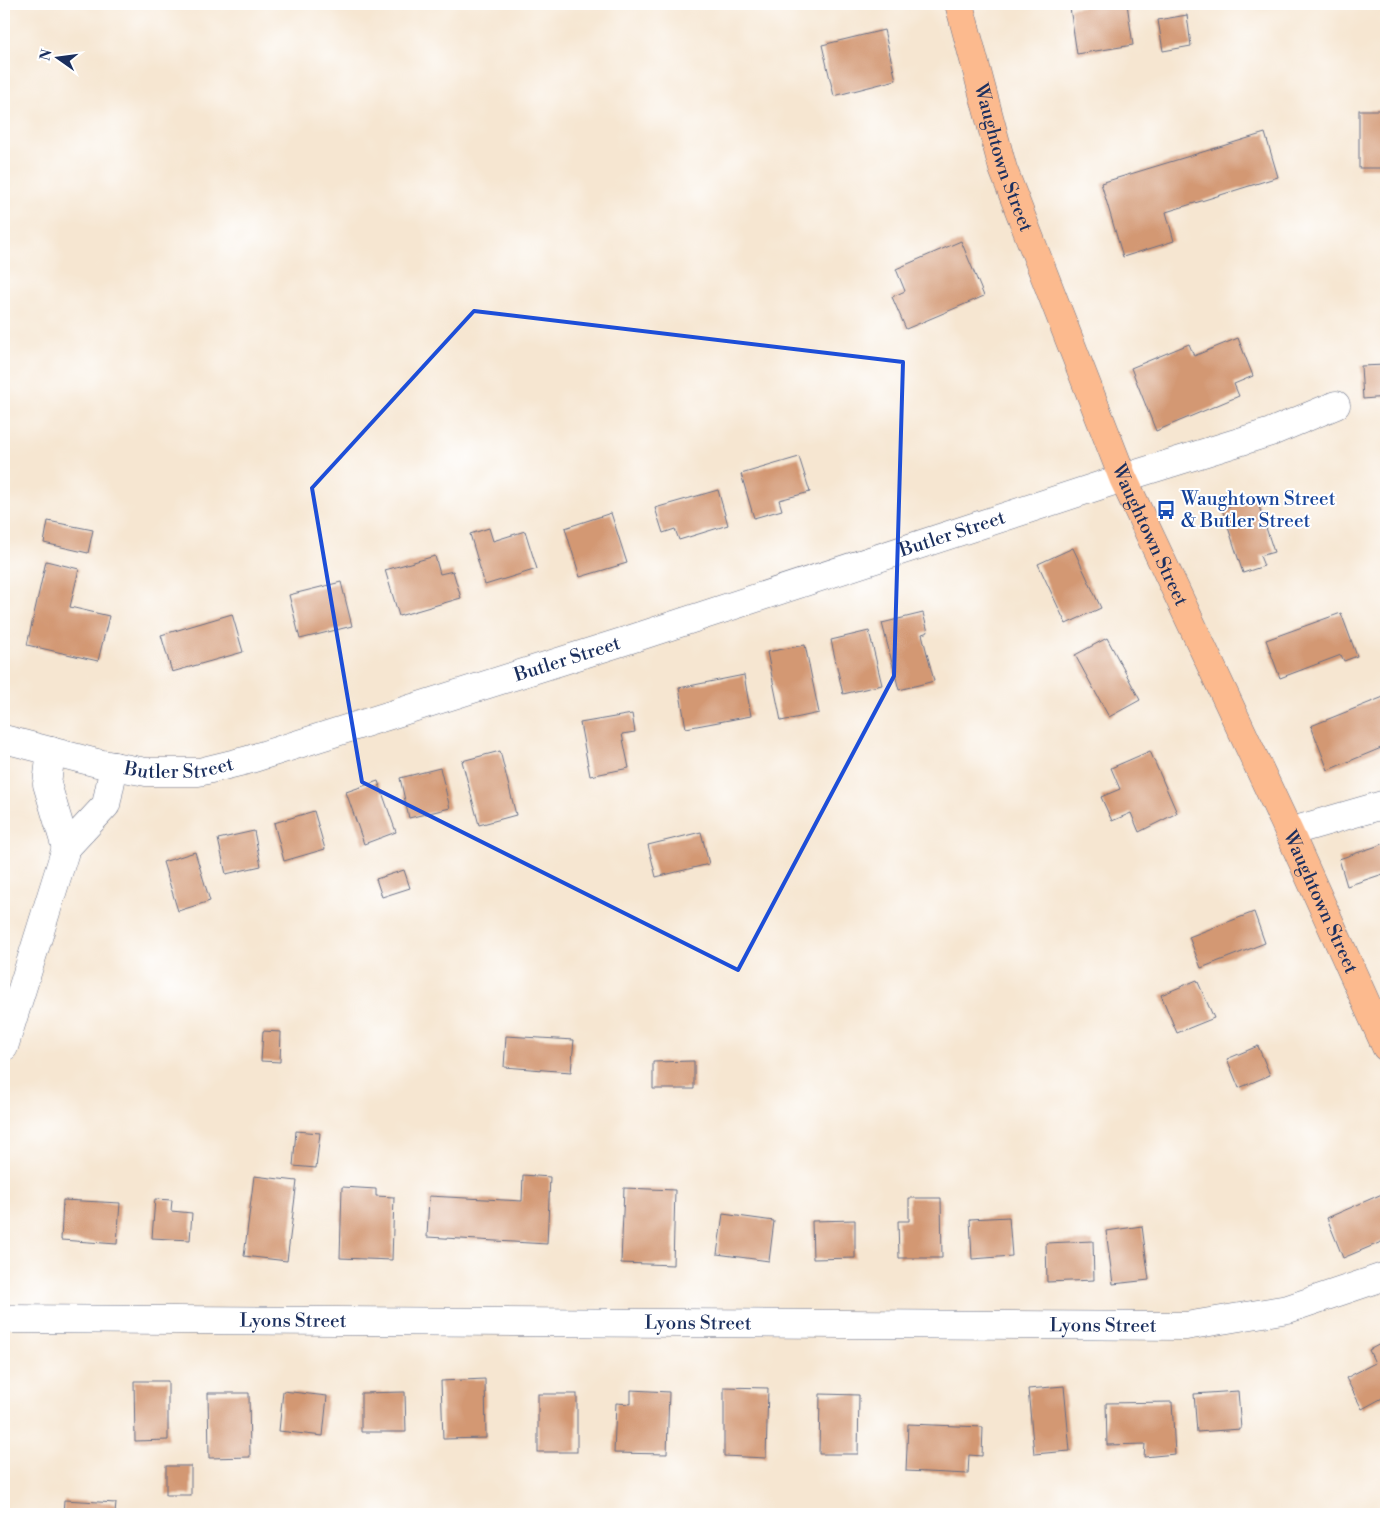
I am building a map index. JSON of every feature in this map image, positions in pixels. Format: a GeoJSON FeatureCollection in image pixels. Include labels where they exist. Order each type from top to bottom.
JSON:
{"type":"FeatureCollection","features":[{"type":"Feature","properties":{"kind":"main road","name":"Waughtown Street"},"geometry":{"type":"LineString","coordinates":[[959,4],[1003,169],[1123,478],[1289,832],[1386,1047]]}},
{"type":"Feature","properties":{"kind":"street","name":"Butler Street"},"geometry":{"type":"LineString","coordinates":[[4,739],[146,772],[199,772],[248,760],[628,640],[1123,478],[1271,432],[1336,405]]}},
{"type":"Feature","properties":{"kind":"street"},"geometry":{"type":"LineString","coordinates":[[51,751],[47,784],[66,848]]}},
{"type":"Feature","properties":{"kind":"street"},"geometry":{"type":"LineString","coordinates":[[4,1047],[66,848],[106,806],[114,766]]}},
{"type":"Feature","properties":{"kind":"street"},"geometry":{"type":"LineString","coordinates":[[1289,832],[1386,804]]}},
{"type":"Feature","properties":{"kind":"street","name":"Lyons Street"},"geometry":{"type":"LineString","coordinates":[[4,1319],[1186,1326],[1288,1309],[1386,1276]]}},
{"type":"Feature","properties":{"kind":"highlighted area"},"geometry":{"type":"Polygon","coordinates":[[[474,311],[903,362],[894,676],[738,970],[362,782],[312,488],[474,311]]]}},
{"type":"Feature","properties":{"kind":"building"},"geometry":{"type":"Polygon","coordinates":[[[1101,4],[1127,4],[1133,45],[1077,54],[1070,8],[1101,4]]]}},
{"type":"Feature","properties":{"kind":"building"},"geometry":{"type":"Polygon","coordinates":[[[1187,15],[1191,46],[1163,51],[1158,20],[1187,15]]]}},
{"type":"Feature","properties":{"kind":"building"},"geometry":{"type":"Polygon","coordinates":[[[884,30],[896,80],[834,96],[822,45],[884,30]]]}},
{"type":"Feature","properties":{"kind":"building"},"geometry":{"type":"Polygon","coordinates":[[[1359,110],[1386,110],[1386,168],[1359,168],[1359,110]]]}},
{"type":"Feature","properties":{"kind":"building"},"geometry":{"type":"Polygon","coordinates":[[[1265,133],[1278,177],[1166,212],[1174,241],[1123,257],[1101,183],[1265,133]]]}},
{"type":"Feature","properties":{"kind":"building"},"geometry":{"type":"Polygon","coordinates":[[[1382,195],[1386,195],[1386,222],[1384,222],[1382,195]]]}},
{"type":"Feature","properties":{"kind":"building"},"geometry":{"type":"Polygon","coordinates":[[[961,241],[984,296],[906,329],[892,297],[905,291],[896,269],[961,241]]]}},
{"type":"Feature","properties":{"kind":"building"},"geometry":{"type":"Polygon","coordinates":[[[1238,338],[1253,376],[1234,384],[1239,396],[1156,431],[1131,368],[1189,344],[1194,356],[1238,338]]]}},
{"type":"Feature","properties":{"kind":"building"},"geometry":{"type":"Polygon","coordinates":[[[1386,365],[1386,397],[1363,399],[1361,366],[1386,365]]]}},
{"type":"Feature","properties":{"kind":"building"},"geometry":{"type":"Polygon","coordinates":[[[799,457],[810,492],[779,500],[782,510],[754,518],[741,474],[799,457]]]}},
{"type":"Feature","properties":{"kind":"building"},"geometry":{"type":"Polygon","coordinates":[[[718,490],[728,525],[679,540],[675,529],[663,533],[655,508],[718,490]]]}},
{"type":"Feature","properties":{"kind":"building"},"geometry":{"type":"Polygon","coordinates":[[[1256,497],[1274,552],[1260,556],[1264,566],[1243,573],[1222,509],[1256,497]]]}},
{"type":"Feature","properties":{"kind":"building"},"geometry":{"type":"Polygon","coordinates":[[[611,513],[627,563],[580,577],[565,528],[611,513]]]}},
{"type":"Feature","properties":{"kind":"building"},"geometry":{"type":"Polygon","coordinates":[[[48,521],[93,530],[88,553],[44,543],[48,521]]]}},
{"type":"Feature","properties":{"kind":"building"},"geometry":{"type":"Polygon","coordinates":[[[489,528],[493,541],[525,531],[537,569],[485,585],[470,534],[489,528]]]}},
{"type":"Feature","properties":{"kind":"building"},"geometry":{"type":"Polygon","coordinates":[[[1073,548],[1101,608],[1066,624],[1038,564],[1073,548]]]}},
{"type":"Feature","properties":{"kind":"building"},"geometry":{"type":"Polygon","coordinates":[[[435,556],[440,574],[453,571],[461,598],[399,616],[385,570],[435,556]]]}},
{"type":"Feature","properties":{"kind":"building"},"geometry":{"type":"Polygon","coordinates":[[[46,561],[79,569],[70,607],[109,616],[98,661],[27,645],[46,561]]]}},
{"type":"Feature","properties":{"kind":"building"},"geometry":{"type":"Polygon","coordinates":[[[341,582],[352,626],[300,639],[289,595],[341,582]]]}},
{"type":"Feature","properties":{"kind":"building"},"geometry":{"type":"Polygon","coordinates":[[[923,613],[928,632],[922,634],[934,681],[899,690],[882,623],[923,613]]]}},
{"type":"Feature","properties":{"kind":"building"},"geometry":{"type":"Polygon","coordinates":[[[1341,613],[1357,656],[1344,661],[1341,655],[1280,678],[1266,640],[1341,613]]]}},
{"type":"Feature","properties":{"kind":"building"},"geometry":{"type":"Polygon","coordinates":[[[232,614],[243,652],[172,672],[161,635],[232,614]]]}},
{"type":"Feature","properties":{"kind":"building"},"geometry":{"type":"Polygon","coordinates":[[[869,631],[882,685],[843,694],[831,640],[869,631]]]}},
{"type":"Feature","properties":{"kind":"building"},"geometry":{"type":"Polygon","coordinates":[[[1107,638],[1140,700],[1109,717],[1075,655],[1107,638]]]}},
{"type":"Feature","properties":{"kind":"building"},"geometry":{"type":"Polygon","coordinates":[[[805,645],[819,713],[781,721],[767,652],[805,645]]]}},
{"type":"Feature","properties":{"kind":"building"},"geometry":{"type":"Polygon","coordinates":[[[744,675],[751,716],[686,728],[679,688],[744,675]]]}},
{"type":"Feature","properties":{"kind":"building"},"geometry":{"type":"Polygon","coordinates":[[[1386,696],[1386,746],[1328,770],[1311,726],[1386,696]]]}},
{"type":"Feature","properties":{"kind":"building"},"geometry":{"type":"Polygon","coordinates":[[[632,714],[635,732],[622,734],[629,768],[590,776],[580,723],[632,714]]]}},
{"type":"Feature","properties":{"kind":"building"},"geometry":{"type":"Polygon","coordinates":[[[500,751],[516,815],[479,825],[462,761],[500,751]]]}},
{"type":"Feature","properties":{"kind":"building"},"geometry":{"type":"Polygon","coordinates":[[[1150,751],[1177,813],[1139,832],[1131,813],[1112,821],[1101,797],[1120,789],[1111,768],[1150,751]]]}},
{"type":"Feature","properties":{"kind":"building"},"geometry":{"type":"Polygon","coordinates":[[[440,768],[450,808],[409,818],[400,778],[440,768]]]}},
{"type":"Feature","properties":{"kind":"building"},"geometry":{"type":"Polygon","coordinates":[[[378,781],[396,832],[364,844],[346,792],[378,781]]]}},
{"type":"Feature","properties":{"kind":"building"},"geometry":{"type":"Polygon","coordinates":[[[314,811],[325,849],[284,861],[274,823],[314,811]]]}},
{"type":"Feature","properties":{"kind":"building"},"geometry":{"type":"Polygon","coordinates":[[[254,831],[261,866],[226,874],[218,839],[254,831]]]}},
{"type":"Feature","properties":{"kind":"building"},"geometry":{"type":"Polygon","coordinates":[[[701,832],[709,864],[656,877],[648,845],[701,832]]]}},
{"type":"Feature","properties":{"kind":"building"},"geometry":{"type":"Polygon","coordinates":[[[1386,843],[1386,873],[1347,886],[1339,859],[1386,843]]]}},
{"type":"Feature","properties":{"kind":"building"},"geometry":{"type":"Polygon","coordinates":[[[195,852],[210,901],[178,911],[163,862],[195,852]]]}},
{"type":"Feature","properties":{"kind":"building"},"geometry":{"type":"Polygon","coordinates":[[[404,870],[410,888],[382,897],[376,879],[404,870]]]}},
{"type":"Feature","properties":{"kind":"building"},"geometry":{"type":"Polygon","coordinates":[[[1254,912],[1265,943],[1201,968],[1189,937],[1254,912]]]}},
{"type":"Feature","properties":{"kind":"building"},"geometry":{"type":"Polygon","coordinates":[[[1197,980],[1214,1018],[1177,1033],[1161,995],[1197,980]]]}},
{"type":"Feature","properties":{"kind":"building"},"geometry":{"type":"Polygon","coordinates":[[[263,1031],[281,1032],[280,1062],[261,1061],[263,1031]]]}},
{"type":"Feature","properties":{"kind":"building"},"geometry":{"type":"Polygon","coordinates":[[[506,1036],[574,1040],[571,1072],[504,1067],[506,1036]]]}},
{"type":"Feature","properties":{"kind":"building"},"geometry":{"type":"Polygon","coordinates":[[[1258,1046],[1270,1075],[1239,1088],[1227,1059],[1258,1046]]]}},
{"type":"Feature","properties":{"kind":"building"},"geometry":{"type":"Polygon","coordinates":[[[694,1061],[694,1089],[653,1089],[653,1062],[694,1061]]]}},
{"type":"Feature","properties":{"kind":"building"},"geometry":{"type":"Polygon","coordinates":[[[296,1131],[320,1133],[316,1168],[293,1166],[296,1131]]]}},
{"type":"Feature","properties":{"kind":"building"},"geometry":{"type":"Polygon","coordinates":[[[523,1175],[550,1177],[547,1244],[427,1237],[429,1196],[522,1201],[523,1175]]]}},
{"type":"Feature","properties":{"kind":"building"},"geometry":{"type":"Polygon","coordinates":[[[254,1176],[297,1181],[287,1261],[244,1256],[254,1176]]]}},
{"type":"Feature","properties":{"kind":"building"},"geometry":{"type":"Polygon","coordinates":[[[342,1187],[376,1189],[376,1196],[394,1197],[392,1260],[340,1258],[342,1187]]]}},
{"type":"Feature","properties":{"kind":"building"},"geometry":{"type":"Polygon","coordinates":[[[624,1188],[675,1190],[673,1265],[621,1263],[624,1188]]]}},
{"type":"Feature","properties":{"kind":"building"},"geometry":{"type":"Polygon","coordinates":[[[1382,1194],[1386,1203],[1386,1240],[1343,1258],[1327,1218],[1382,1194]]]}},
{"type":"Feature","properties":{"kind":"building"},"geometry":{"type":"Polygon","coordinates":[[[909,1198],[941,1198],[942,1258],[899,1258],[898,1221],[909,1221],[909,1198]]]}},
{"type":"Feature","properties":{"kind":"building"},"geometry":{"type":"Polygon","coordinates":[[[155,1199],[172,1200],[171,1211],[192,1213],[190,1240],[152,1238],[155,1199]]]}},
{"type":"Feature","properties":{"kind":"building"},"geometry":{"type":"Polygon","coordinates":[[[63,1200],[120,1203],[117,1244],[61,1240],[63,1200]]]}},
{"type":"Feature","properties":{"kind":"building"},"geometry":{"type":"Polygon","coordinates":[[[723,1214],[774,1221],[769,1261],[717,1254],[723,1214]]]}},
{"type":"Feature","properties":{"kind":"building"},"geometry":{"type":"Polygon","coordinates":[[[1009,1217],[1012,1256],[972,1259],[970,1219],[1009,1217]]]}},
{"type":"Feature","properties":{"kind":"building"},"geometry":{"type":"Polygon","coordinates":[[[855,1220],[855,1258],[813,1259],[812,1221],[855,1220]]]}},
{"type":"Feature","properties":{"kind":"building"},"geometry":{"type":"Polygon","coordinates":[[[1142,1226],[1149,1280],[1113,1284],[1106,1231],[1142,1226]]]}},
{"type":"Feature","properties":{"kind":"building"},"geometry":{"type":"Polygon","coordinates":[[[1093,1241],[1094,1280],[1047,1282],[1046,1243],[1093,1241]]]}},
{"type":"Feature","properties":{"kind":"building"},"geometry":{"type":"Polygon","coordinates":[[[1386,1341],[1386,1396],[1362,1409],[1346,1378],[1375,1363],[1369,1350],[1386,1341]]]}},
{"type":"Feature","properties":{"kind":"building"},"geometry":{"type":"Polygon","coordinates":[[[485,1379],[486,1438],[443,1439],[441,1381],[485,1379]]]}},
{"type":"Feature","properties":{"kind":"building"},"geometry":{"type":"Polygon","coordinates":[[[134,1381],[168,1381],[168,1440],[135,1441],[134,1381]]]}},
{"type":"Feature","properties":{"kind":"building"},"geometry":{"type":"Polygon","coordinates":[[[1064,1386],[1070,1451],[1034,1454],[1028,1389],[1064,1386]]]}},
{"type":"Feature","properties":{"kind":"building"},"geometry":{"type":"Polygon","coordinates":[[[724,1387],[768,1388],[766,1458],[724,1456],[724,1387]]]}},
{"type":"Feature","properties":{"kind":"building"},"geometry":{"type":"Polygon","coordinates":[[[631,1390],[669,1392],[667,1454],[614,1453],[616,1403],[631,1404],[631,1390]]]}},
{"type":"Feature","properties":{"kind":"building"},"geometry":{"type":"Polygon","coordinates":[[[283,1391],[327,1396],[323,1436],[279,1431],[283,1391]]]}},
{"type":"Feature","properties":{"kind":"building"},"geometry":{"type":"Polygon","coordinates":[[[1238,1391],[1241,1429],[1197,1432],[1194,1394],[1238,1391]]]}},
{"type":"Feature","properties":{"kind":"building"},"geometry":{"type":"Polygon","coordinates":[[[405,1392],[406,1432],[361,1432],[361,1393],[405,1392]]]}},
{"type":"Feature","properties":{"kind":"building"},"geometry":{"type":"Polygon","coordinates":[[[208,1393],[249,1393],[250,1457],[209,1458],[208,1393]]]}},
{"type":"Feature","properties":{"kind":"building"},"geometry":{"type":"Polygon","coordinates":[[[538,1394],[577,1394],[577,1452],[538,1452],[538,1394]]]}},
{"type":"Feature","properties":{"kind":"building"},"geometry":{"type":"Polygon","coordinates":[[[820,1394],[859,1395],[858,1454],[819,1454],[820,1394]]]}},
{"type":"Feature","properties":{"kind":"building"},"geometry":{"type":"Polygon","coordinates":[[[1172,1402],[1175,1454],[1144,1457],[1145,1444],[1107,1445],[1106,1403],[1172,1402]]]}},
{"type":"Feature","properties":{"kind":"building"},"geometry":{"type":"Polygon","coordinates":[[[908,1424],[983,1427],[982,1456],[969,1455],[968,1474],[906,1471],[908,1424]]]}},
{"type":"Feature","properties":{"kind":"building"},"geometry":{"type":"Polygon","coordinates":[[[166,1466],[191,1466],[191,1495],[166,1495],[166,1466]]]}},
{"type":"Feature","properties":{"kind":"building"},"geometry":{"type":"Polygon","coordinates":[[[64,1500],[116,1503],[115,1514],[63,1514],[64,1500]]]}},
{"type":"Feature","properties":{"kind":"building"},"geometry":{"type":"Polygon","coordinates":[[[4,1510],[26,1513],[26,1514],[4,1514],[4,1510]]]}},
{"type":"Feature","properties":{"kind":"place","name":"Waughtown Street & Butler Street"},"geometry":{"type":"Point","coordinates":[1166,510]}}]}
